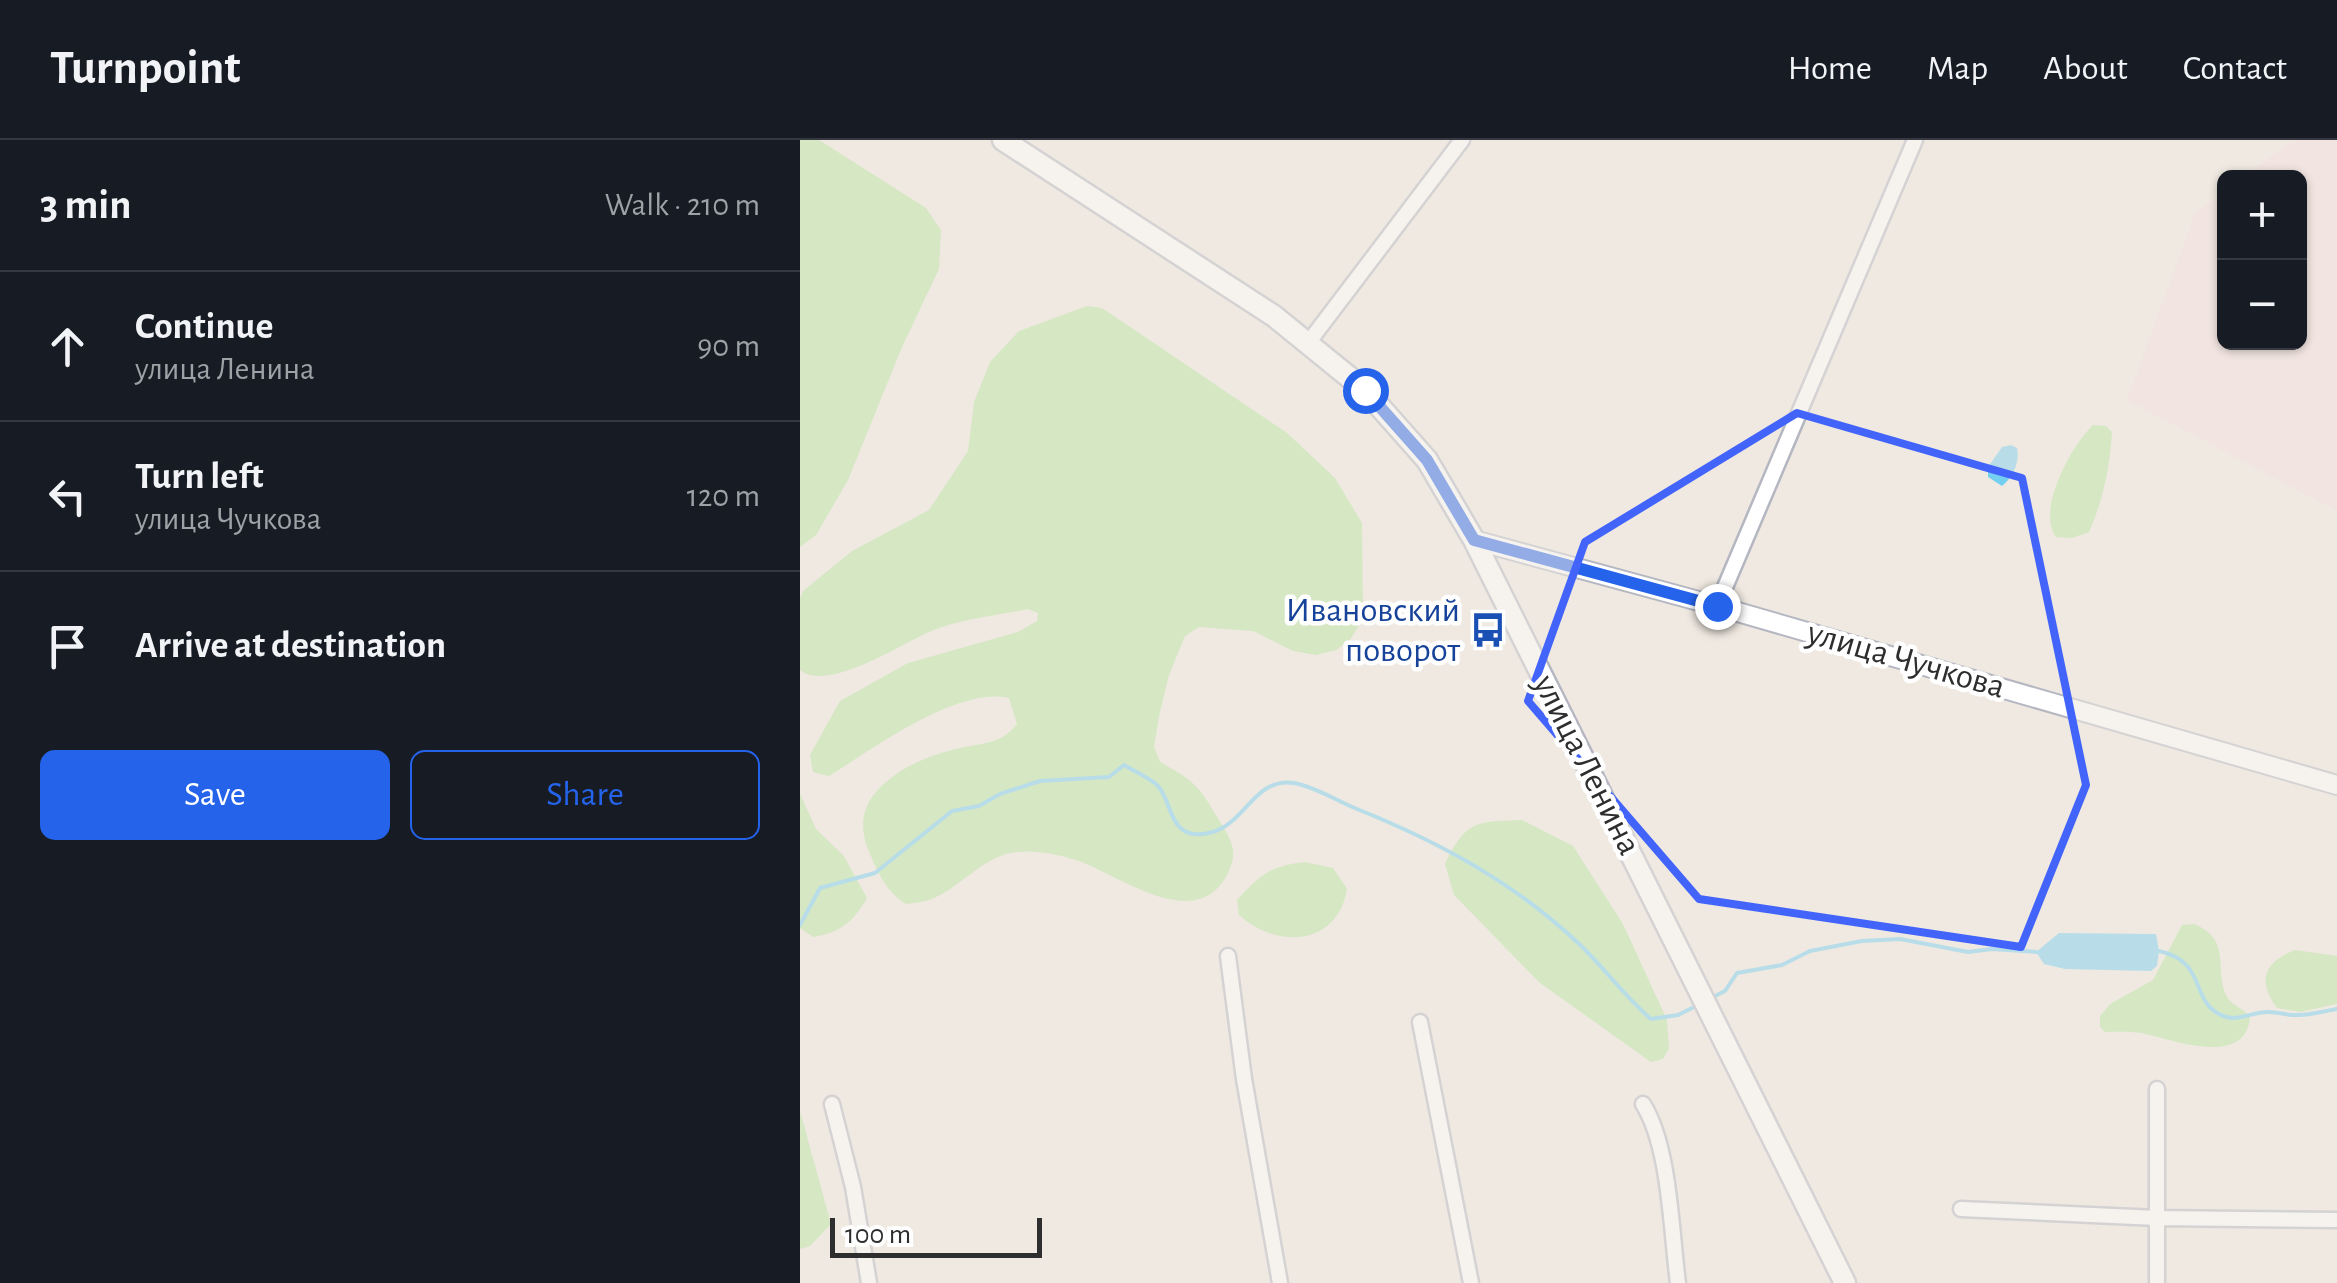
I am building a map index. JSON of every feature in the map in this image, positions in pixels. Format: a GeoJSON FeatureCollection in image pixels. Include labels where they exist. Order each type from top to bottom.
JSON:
{"type":"FeatureCollection","features":[{"type":"Feature","properties":{"kind":"main road","name":"улица Ленина"},"geometry":{"type":"LineString","coordinates":[[1002,140],[1274,316],[1365,390],[1427,460],[1474,540],[1845,1283]]}},
{"type":"Feature","properties":{"kind":"street"},"geometry":{"type":"LineString","coordinates":[[1308,343],[1462,140]]}},
{"type":"Feature","properties":{"kind":"street"},"geometry":{"type":"LineString","coordinates":[[1717,606],[1915,140]]}},
{"type":"Feature","properties":{"kind":"street","name":"улица Чучкова"},"geometry":{"type":"LineString","coordinates":[[1474,540],[2337,784]]}},
{"type":"Feature","properties":{"kind":"street"},"geometry":{"type":"LineString","coordinates":[[1228,956],[1244,1079],[1280,1283]]}},
{"type":"Feature","properties":{"kind":"street"},"geometry":{"type":"LineString","coordinates":[[1420,1022],[1471,1283]]}},
{"type":"Feature","properties":{"kind":"street"},"geometry":{"type":"LineString","coordinates":[[2157,1089],[2157,1283]]}},
{"type":"Feature","properties":{"kind":"street"},"geometry":{"type":"LineString","coordinates":[[832,1104],[853,1188],[869,1283]]}},
{"type":"Feature","properties":{"kind":"street"},"geometry":{"type":"LineString","coordinates":[[1643,1104],[1651,1116],[1660,1149],[1678,1283]]}},
{"type":"Feature","properties":{"kind":"street"},"geometry":{"type":"LineString","coordinates":[[1961,1208],[2157,1218],[2337,1220]]}},
{"type":"Feature","properties":{"kind":"highlighted area"},"geometry":{"type":"Polygon","coordinates":[[[1797,413],[2022,478],[2086,785],[2021,947],[1699,899],[1528,701],[1585,542],[1797,413]]]}},
{"type":"Feature","properties":{"kind":"shaded area"},"geometry":{"type":"Polygon","coordinates":[[[2293,140],[2337,140],[2337,511],[2127,400],[2195,214],[2217,197],[2217,350],[2307,350],[2307,170],[2252,170],[2293,140]]]}},
{"type":"Feature","properties":{"kind":"green space"},"geometry":{"type":"Polygon","coordinates":[[[800,140],[819,140],[926,208],[941,230],[939,269],[902,347],[848,480],[816,535],[800,547],[800,140]]]}},
{"type":"Feature","properties":{"kind":"green space"},"geometry":{"type":"Polygon","coordinates":[[[1087,306],[1102,308],[1287,433],[1335,478],[1362,523],[1363,619],[1350,640],[1336,650],[1316,655],[1293,651],[1253,631],[1199,627],[1185,636],[1169,675],[1154,747],[1160,762],[1200,791],[1230,841],[1231,867],[1213,892],[1196,900],[1176,900],[1134,887],[1076,860],[1016,852],[992,860],[940,895],[906,904],[888,887],[868,849],[863,826],[867,806],[884,784],[912,764],[990,742],[1011,731],[1017,724],[1009,698],[965,701],[941,710],[829,776],[813,772],[810,755],[840,701],[908,663],[1018,632],[1037,621],[1038,613],[1028,609],[952,624],[845,671],[812,675],[800,670],[800,598],[803,591],[852,551],[929,510],[968,451],[974,402],[990,362],[1019,331],[1087,306]]]}},
{"type":"Feature","properties":{"kind":"green space"},"geometry":{"type":"Polygon","coordinates":[[[2093,425],[2106,426],[2112,432],[2098,508],[2089,532],[2072,538],[2056,537],[2050,511],[2053,495],[2066,463],[2093,425]]]}},
{"type":"Feature","properties":{"kind":"green space"},"geometry":{"type":"Polygon","coordinates":[[[800,794],[816,829],[844,856],[867,898],[845,925],[813,937],[800,928],[800,794]]]}},
{"type":"Feature","properties":{"kind":"green space"},"geometry":{"type":"Polygon","coordinates":[[[1522,820],[1573,846],[1623,924],[1667,1020],[1669,1048],[1663,1059],[1651,1062],[1540,983],[1454,895],[1445,864],[1466,831],[1483,823],[1522,820]]]}},
{"type":"Feature","properties":{"kind":"green space"},"geometry":{"type":"Polygon","coordinates":[[[1305,862],[1333,868],[1347,889],[1331,922],[1318,932],[1287,937],[1254,926],[1239,915],[1237,900],[1260,878],[1274,869],[1305,862]]]}},
{"type":"Feature","properties":{"kind":"green space"},"geometry":{"type":"Polygon","coordinates":[[[2194,924],[2206,930],[2218,946],[2226,995],[2250,1017],[2246,1032],[2236,1042],[2208,1047],[2141,1033],[2105,1032],[2100,1027],[2100,1016],[2110,1004],[2153,980],[2182,925],[2194,924]]]}},
{"type":"Feature","properties":{"kind":"green space"},"geometry":{"type":"Polygon","coordinates":[[[2295,950],[2337,956],[2337,1004],[2300,1012],[2277,1008],[2267,989],[2267,973],[2277,960],[2295,950]]]}},
{"type":"Feature","properties":{"kind":"green space"},"geometry":{"type":"Polygon","coordinates":[[[800,1111],[831,1224],[810,1246],[800,1249],[800,1111]]]}},
{"type":"Feature","properties":{"kind":"water"},"geometry":{"type":"Polygon","coordinates":[[[2002,447],[2017,448],[2016,464],[2002,486],[1988,477],[1988,467],[2002,447]]]}},
{"type":"Feature","properties":{"kind":"water"},"geometry":{"type":"Polygon","coordinates":[[[2059,933],[2156,934],[2157,966],[2151,971],[2065,969],[2044,964],[2036,952],[2059,933]]]}},
{"type":"Feature","properties":{"kind":"waterway"},"geometry":{"type":"LineString","coordinates":[[800,925],[820,888],[875,873],[952,811],[979,806],[1000,794],[1040,781],[1109,777],[1124,765],[1157,785],[1180,827],[1198,834],[1224,827],[1260,793],[1281,783],[1318,791],[1417,835],[1501,882],[1553,920],[1651,1019],[1678,1015],[1698,1005]]}},
{"type":"Feature","properties":{"kind":"waterway"},"geometry":{"type":"LineString","coordinates":[[1711,998],[1725,991],[1737,973],[1782,965],[1810,951],[1862,941],[1900,939],[1968,952],[2036,952]]}},
{"type":"Feature","properties":{"kind":"waterway"},"geometry":{"type":"LineString","coordinates":[[2159,951],[2185,964],[2211,1008],[2227,1017],[2261,1012],[2303,1015],[2337,1009]]}},
{"type":"Feature","properties":{"kind":"place","name":"Ивановский поворот"},"geometry":{"type":"Point","coordinates":[1488,630]}},
{"type":"Feature","properties":{"kind":"route"},"geometry":{"type":"LineString","coordinates":[[1365,390],[1427,460],[1474,540],[1717,606]]}}]}
